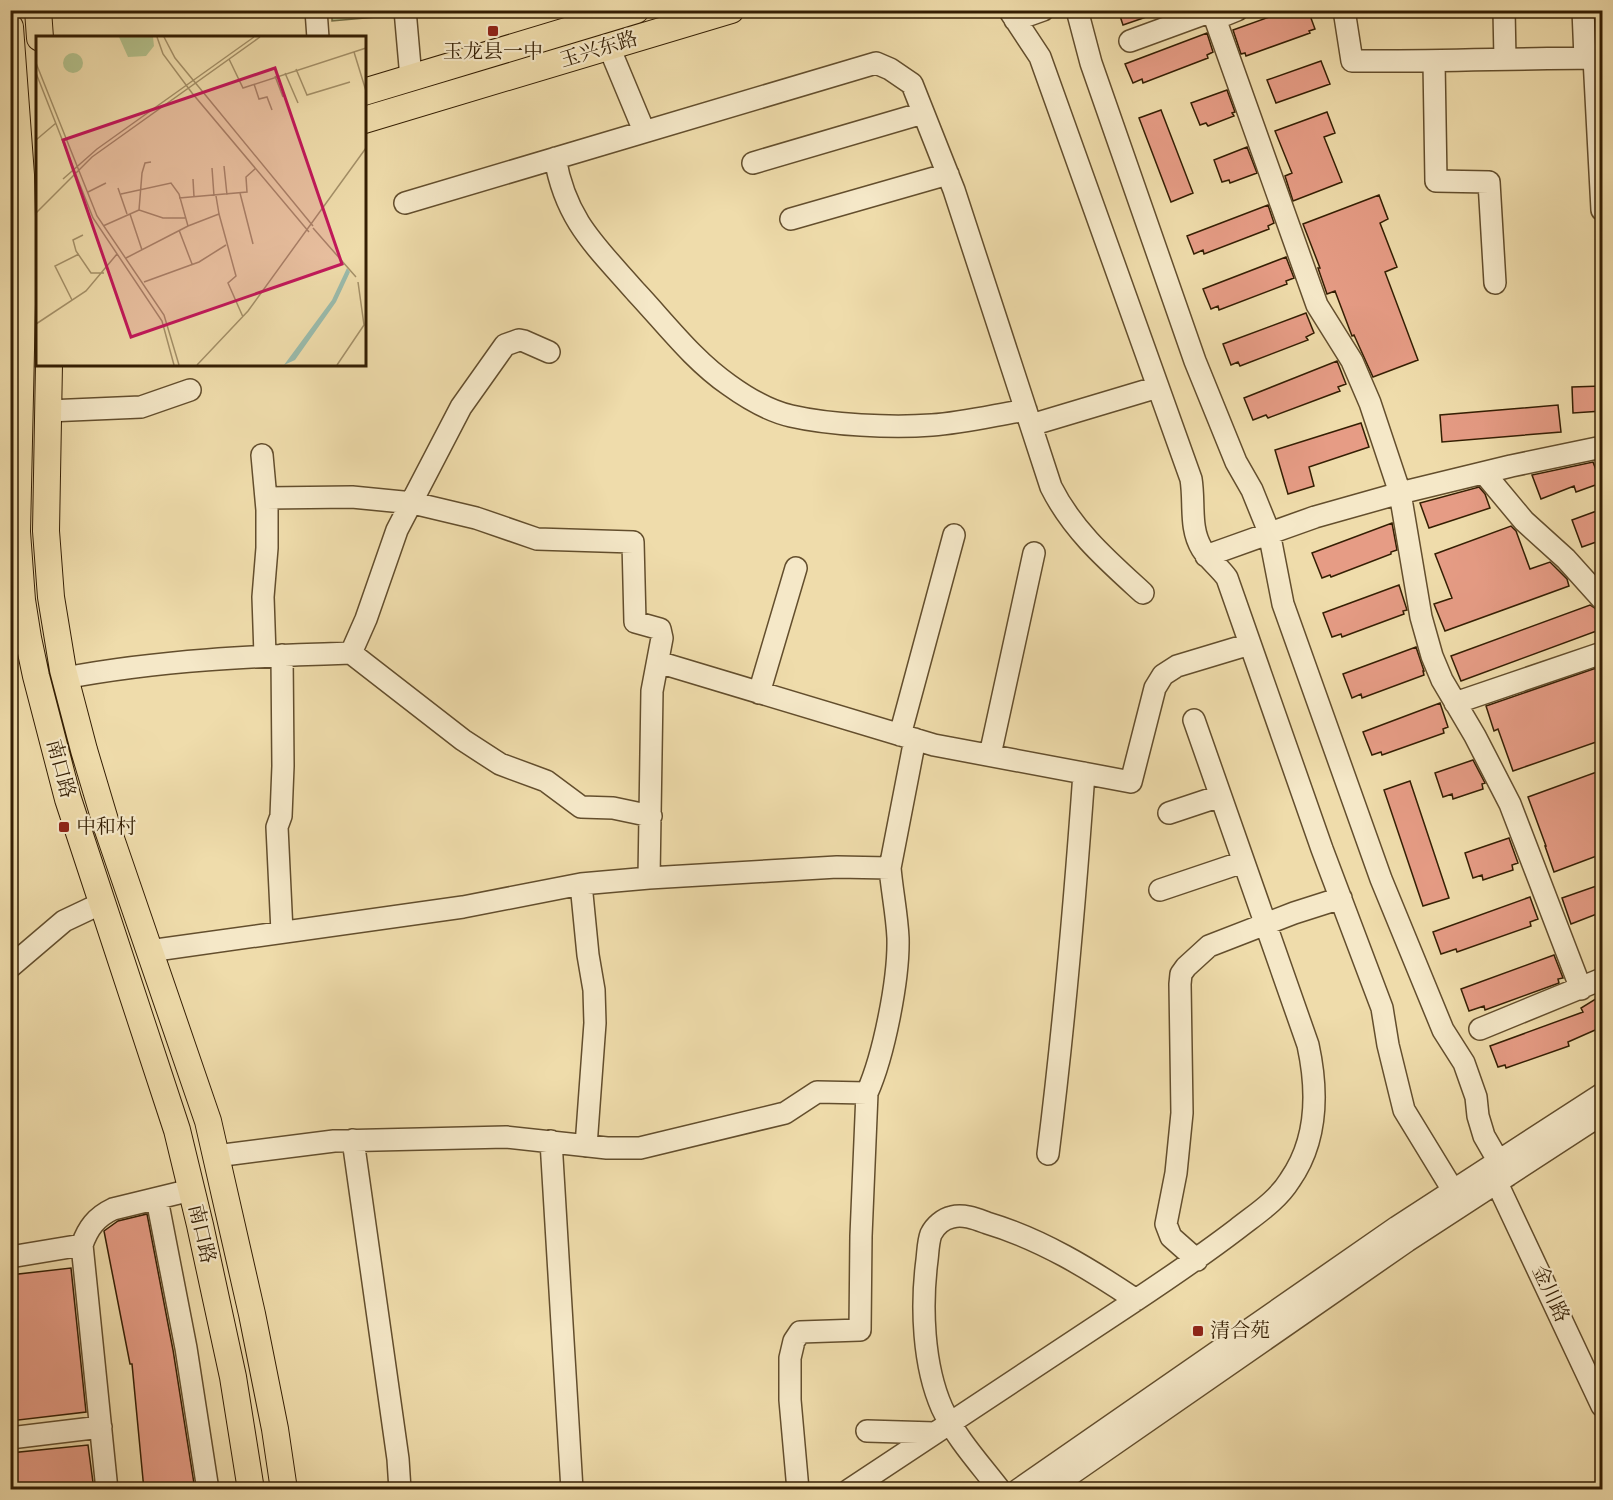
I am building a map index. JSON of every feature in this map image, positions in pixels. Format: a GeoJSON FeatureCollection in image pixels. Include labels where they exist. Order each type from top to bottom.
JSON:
{"type":"FeatureCollection","features":[{"type":"Feature","properties":{"kind":"main road"},"geometry":{"type":"LineString","coordinates":[[38,10],[40,36]]}},
{"type":"Feature","properties":{"kind":"main road","name":"玉兴东路"},"geometry":{"type":"LineString","coordinates":[[366,91],[636,10]]}},
{"type":"Feature","properties":{"kind":"main road","name":"玉兴东路"},"geometry":{"type":"LineString","coordinates":[[366,119],[731,10]]}},
{"type":"Feature","properties":{"kind":"main road","name":"南口路"},"geometry":{"type":"LineString","coordinates":[[10,27],[23,206],[17,498],[22,600],[36,676],[56,756],[177,1130],[233,1377],[251,1490]]}},
{"type":"Feature","properties":{"kind":"main road","name":"南口路"},"geometry":{"type":"LineString","coordinates":[[49,366],[45,498],[47,564],[56,633],[99,801],[208,1121],[252,1314],[275,1429],[284,1490]]}},
{"type":"Feature","properties":{"kind":"street"},"geometry":{"type":"LineString","coordinates":[[316,10],[318,36]]}},
{"type":"Feature","properties":{"kind":"street"},"geometry":{"type":"LineString","coordinates":[[405,10],[411,78]]}},
{"type":"Feature","properties":{"kind":"street"},"geometry":{"type":"LineString","coordinates":[[1043,10],[1012,15],[1040,57],[1191,479],[1194,495],[1194,529],[1197,539],[1206,556],[1227,578],[1382,1008],[1388,1046],[1404,1110],[1458,1198]]}},
{"type":"Feature","properties":{"kind":"street","name":"金川路"},"geometry":{"type":"LineString","coordinates":[[1077,10],[1091,63],[1196,361],[1236,462],[1252,490],[1269,533],[1283,604],[1381,879],[1443,1030],[1464,1063],[1476,1097],[1478,1116],[1484,1136],[1602,1406]]}},
{"type":"Feature","properties":{"kind":"street"},"geometry":{"type":"LineString","coordinates":[[1130,41],[1213,13],[1237,10]]}},
{"type":"Feature","properties":{"kind":"street"},"geometry":{"type":"LineString","coordinates":[[1344,10],[1352,61],[1434,62],[1594,58]]}},
{"type":"Feature","properties":{"kind":"street"},"geometry":{"type":"LineString","coordinates":[[1504,10],[1505,59]]}},
{"type":"Feature","properties":{"kind":"street"},"geometry":{"type":"LineString","coordinates":[[1583,10],[1594,58],[1602,210]]}},
{"type":"Feature","properties":{"kind":"street"},"geometry":{"type":"LineString","coordinates":[[1213,13],[1317,305],[1352,361],[1361,380],[1400,493],[1425,637],[1442,680],[1475,736],[1510,804],[1581,989]]}},
{"type":"Feature","properties":{"kind":"street"},"geometry":{"type":"LineString","coordinates":[[609,47],[644,131]]}},
{"type":"Feature","properties":{"kind":"street"},"geometry":{"type":"LineString","coordinates":[[1434,62],[1436,181],[1489,182],[1495,283]]}},
{"type":"Feature","properties":{"kind":"street"},"geometry":{"type":"LineString","coordinates":[[405,203],[876,63],[890,69],[912,84],[948,174],[1052,487],[1065,513],[1086,540],[1143,593]]}},
{"type":"Feature","properties":{"kind":"street"},"geometry":{"type":"LineString","coordinates":[[753,163],[923,112]]}},
{"type":"Feature","properties":{"kind":"street"},"geometry":{"type":"LineString","coordinates":[[555,158],[558,176],[571,211],[591,241],[694,356],[712,372],[751,399],[789,415],[883,426],[934,425],[1029,417],[1158,387]]}},
{"type":"Feature","properties":{"kind":"street"},"geometry":{"type":"LineString","coordinates":[[791,219],[948,174]]}},
{"type":"Feature","properties":{"kind":"street"},"geometry":{"type":"LineString","coordinates":[[351,653],[366,620],[397,530],[461,407],[505,345],[519,340],[549,352]]}},
{"type":"Feature","properties":{"kind":"street"},"geometry":{"type":"LineString","coordinates":[[48,411],[141,407],[190,390]]}},
{"type":"Feature","properties":{"kind":"street"},"geometry":{"type":"LineString","coordinates":[[1206,556],[1315,517],[1400,493],[1484,472],[1602,447]]}},
{"type":"Feature","properties":{"kind":"street"},"geometry":{"type":"LineString","coordinates":[[262,455],[267,548],[264,597],[274,655],[283,766],[281,816],[277,827],[282,932]]}},
{"type":"Feature","properties":{"kind":"street"},"geometry":{"type":"LineString","coordinates":[[1484,472],[1524,521],[1566,559],[1602,599]]}},
{"type":"Feature","properties":{"kind":"street"},"geometry":{"type":"LineString","coordinates":[[266,498],[323,496],[413,503],[476,518],[537,539],[629,540],[633,542],[635,547],[635,622],[660,629],[662,638],[652,691],[649,878]]}},
{"type":"Feature","properties":{"kind":"street"},"geometry":{"type":"LineString","coordinates":[[798,1490],[790,1400],[791,1349],[800,1332],[860,1330],[861,1214],[867,1093],[874,1078],[889,1014],[898,938],[890,868],[907,737],[954,535]]}},
{"type":"Feature","properties":{"kind":"street"},"geometry":{"type":"LineString","coordinates":[[990,755],[1034,552]]}},
{"type":"Feature","properties":{"kind":"street"},"geometry":{"type":"LineString","coordinates":[[759,693],[796,568]]}},
{"type":"Feature","properties":{"kind":"street"},"geometry":{"type":"LineString","coordinates":[[658,662],[907,737],[1131,782],[1155,688],[1163,675],[1177,666],[1250,644]]}},
{"type":"Feature","properties":{"kind":"street"},"geometry":{"type":"LineString","coordinates":[[66,678],[186,660],[351,653],[463,740],[500,764],[546,781],[581,807],[613,808],[651,816]]}},
{"type":"Feature","properties":{"kind":"street"},"geometry":{"type":"LineString","coordinates":[[1455,703],[1602,653]]}},
{"type":"Feature","properties":{"kind":"street"},"geometry":{"type":"LineString","coordinates":[[849,1490],[1197,1260],[1272,1202],[1297,1169],[1310,1138],[1314,1100],[1312,1063],[1302,1028],[1194,720]]}},
{"type":"Feature","properties":{"kind":"street"},"geometry":{"type":"LineString","coordinates":[[1048,1154],[1072,939],[1084,773]]}},
{"type":"Feature","properties":{"kind":"street"},"geometry":{"type":"LineString","coordinates":[[1169,813],[1220,796]]}},
{"type":"Feature","properties":{"kind":"street"},"geometry":{"type":"LineString","coordinates":[[1160,890],[1243,862]]}},
{"type":"Feature","properties":{"kind":"street"},"geometry":{"type":"LineString","coordinates":[[149,951],[463,907],[581,884],[837,867],[890,868]]}},
{"type":"Feature","properties":{"kind":"street"},"geometry":{"type":"LineString","coordinates":[[581,884],[594,990],[595,1023],[586,1146]]}},
{"type":"Feature","properties":{"kind":"street"},"geometry":{"type":"LineString","coordinates":[[1197,1260],[1171,1237],[1166,1224],[1176,1173],[1182,1113],[1181,974],[1191,961],[1209,946],[1341,898]]}},
{"type":"Feature","properties":{"kind":"street"},"geometry":{"type":"LineString","coordinates":[[10,967],[64,921],[102,903]]}},
{"type":"Feature","properties":{"kind":"street"},"geometry":{"type":"LineString","coordinates":[[1480,1029],[1602,979]]}},
{"type":"Feature","properties":{"kind":"street"},"geometry":{"type":"LineString","coordinates":[[216,1156],[334,1141],[506,1137],[586,1146],[640,1148],[785,1113],[817,1092],[867,1093]]}},
{"type":"Feature","properties":{"kind":"street"},"geometry":{"type":"LineString","coordinates":[[1501,1173],[1602,1094]]}},
{"type":"Feature","properties":{"kind":"street"},"geometry":{"type":"LineString","coordinates":[[1018,1490],[1378,1241],[1458,1198],[1602,1114]]}},
{"type":"Feature","properties":{"kind":"street"},"geometry":{"type":"LineString","coordinates":[[353,1140],[398,1460],[399,1490]]}},
{"type":"Feature","properties":{"kind":"street"},"geometry":{"type":"LineString","coordinates":[[551,1141],[572,1490]]}},
{"type":"Feature","properties":{"kind":"street"},"geometry":{"type":"LineString","coordinates":[[107,1490],[82,1245],[87,1231],[103,1214],[113,1209],[192,1190]]}},
{"type":"Feature","properties":{"kind":"street"},"geometry":{"type":"LineString","coordinates":[[1048,1490],[1407,1241],[1458,1198]]}},
{"type":"Feature","properties":{"kind":"street"},"geometry":{"type":"LineString","coordinates":[[157,1199],[186,1348],[208,1490]]}},
{"type":"Feature","properties":{"kind":"street"},"geometry":{"type":"LineString","coordinates":[[1000,1490],[942,1428],[941,1406],[933,1380],[927,1345],[924,1302],[929,1241],[932,1233],[950,1217],[966,1216],[1015,1232],[1082,1265],[1136,1300]]}},
{"type":"Feature","properties":{"kind":"street"},"geometry":{"type":"LineString","coordinates":[[10,1257],[82,1245]]}},
{"type":"Feature","properties":{"kind":"street"},"geometry":{"type":"LineString","coordinates":[[10,1438],[101,1427]]}},
{"type":"Feature","properties":{"kind":"street"},"geometry":{"type":"LineString","coordinates":[[867,1431],[942,1428]]}},
{"type":"Feature","properties":{"kind":"green space"},"geometry":{"type":"Polygon","coordinates":[[[332,11],[387,11],[387,16],[332,21],[332,11]]]}},
{"type":"Feature","properties":{"kind":"building"},"geometry":{"type":"Polygon","coordinates":[[[1118,10],[1158,10],[1158,13],[1123,25],[1118,10]]]}},
{"type":"Feature","properties":{"kind":"building"},"geometry":{"type":"Polygon","coordinates":[[[1289,10],[1308,10],[1315,29],[1309,31],[1310,33],[1246,56],[1245,53],[1241,54],[1233,30],[1289,10]]]}},
{"type":"Feature","properties":{"kind":"building"},"geometry":{"type":"Polygon","coordinates":[[[1207,33],[1213,52],[1207,55],[1208,58],[1143,83],[1142,79],[1133,83],[1125,64],[1207,33]]]}},
{"type":"Feature","properties":{"kind":"building"},"geometry":{"type":"Polygon","coordinates":[[[1321,61],[1330,84],[1276,103],[1267,80],[1321,61]]]}},
{"type":"Feature","properties":{"kind":"building"},"geometry":{"type":"Polygon","coordinates":[[[1227,90],[1235,112],[1232,113],[1234,116],[1208,126],[1206,123],[1200,125],[1191,103],[1227,90]]]}},
{"type":"Feature","properties":{"kind":"building"},"geometry":{"type":"Polygon","coordinates":[[[1161,110],[1193,193],[1171,202],[1139,118],[1161,110]]]}},
{"type":"Feature","properties":{"kind":"building"},"geometry":{"type":"Polygon","coordinates":[[[1327,112],[1335,133],[1324,137],[1342,182],[1293,201],[1285,176],[1292,173],[1275,131],[1327,112]]]}},
{"type":"Feature","properties":{"kind":"building"},"geometry":{"type":"Polygon","coordinates":[[[1247,147],[1257,173],[1230,183],[1229,180],[1222,182],[1214,160],[1247,147]]]}},
{"type":"Feature","properties":{"kind":"building"},"geometry":{"type":"Polygon","coordinates":[[[1379,195],[1388,219],[1380,223],[1397,267],[1385,272],[1418,360],[1373,377],[1354,335],[1352,336],[1335,291],[1327,294],[1318,268],[1320,268],[1303,224],[1379,195]]]}},
{"type":"Feature","properties":{"kind":"building"},"geometry":{"type":"Polygon","coordinates":[[[1268,205],[1274,223],[1268,226],[1269,229],[1204,254],[1203,250],[1194,254],[1187,236],[1268,205]]]}},
{"type":"Feature","properties":{"kind":"building"},"geometry":{"type":"Polygon","coordinates":[[[1286,257],[1294,278],[1286,281],[1287,284],[1219,310],[1218,306],[1211,309],[1203,289],[1286,257]]]}},
{"type":"Feature","properties":{"kind":"building"},"geometry":{"type":"Polygon","coordinates":[[[1306,313],[1314,333],[1306,337],[1308,340],[1240,366],[1238,362],[1231,365],[1223,344],[1306,313]]]}},
{"type":"Feature","properties":{"kind":"building"},"geometry":{"type":"Polygon","coordinates":[[[1337,361],[1346,384],[1338,387],[1340,391],[1268,418],[1266,415],[1253,420],[1244,398],[1337,361]]]}},
{"type":"Feature","properties":{"kind":"building"},"geometry":{"type":"Polygon","coordinates":[[[1602,386],[1602,411],[1573,413],[1572,387],[1602,386]]]}},
{"type":"Feature","properties":{"kind":"building"},"geometry":{"type":"Polygon","coordinates":[[[1558,405],[1561,432],[1442,442],[1440,415],[1558,405]]]}},
{"type":"Feature","properties":{"kind":"building"},"geometry":{"type":"Polygon","coordinates":[[[1361,423],[1369,447],[1309,467],[1314,486],[1288,494],[1275,450],[1361,423]]]}},
{"type":"Feature","properties":{"kind":"building"},"geometry":{"type":"Polygon","coordinates":[[[1593,462],[1601,483],[1576,492],[1574,486],[1541,499],[1532,475],[1593,462]]]}},
{"type":"Feature","properties":{"kind":"building"},"geometry":{"type":"Polygon","coordinates":[[[1479,487],[1485,494],[1490,508],[1429,528],[1420,503],[1479,487]]]}},
{"type":"Feature","properties":{"kind":"building"},"geometry":{"type":"Polygon","coordinates":[[[1602,509],[1602,540],[1582,547],[1572,520],[1602,509]]]}},
{"type":"Feature","properties":{"kind":"building"},"geometry":{"type":"Polygon","coordinates":[[[1392,523],[1397,550],[1331,577],[1330,575],[1322,578],[1312,553],[1392,523]]]}},
{"type":"Feature","properties":{"kind":"building"},"geometry":{"type":"Polygon","coordinates":[[[1511,526],[1516,531],[1530,569],[1550,562],[1567,579],[1569,586],[1445,631],[1434,604],[1452,598],[1435,554],[1511,526]]]}},
{"type":"Feature","properties":{"kind":"building"},"geometry":{"type":"Polygon","coordinates":[[[1399,585],[1407,610],[1403,611],[1404,614],[1342,637],[1341,634],[1332,637],[1323,613],[1399,585]]]}},
{"type":"Feature","properties":{"kind":"building"},"geometry":{"type":"Polygon","coordinates":[[[1590,605],[1599,611],[1602,629],[1461,681],[1451,656],[1590,605]]]}},
{"type":"Feature","properties":{"kind":"building"},"geometry":{"type":"Polygon","coordinates":[[[1416,647],[1424,675],[1362,698],[1361,694],[1352,698],[1343,674],[1416,647]]]}},
{"type":"Feature","properties":{"kind":"building"},"geometry":{"type":"Polygon","coordinates":[[[1602,666],[1602,692],[1596,695],[1602,714],[1602,740],[1513,771],[1498,729],[1494,731],[1486,706],[1602,666]]]}},
{"type":"Feature","properties":{"kind":"building"},"geometry":{"type":"Polygon","coordinates":[[[1440,703],[1448,727],[1443,729],[1444,733],[1382,755],[1381,752],[1372,755],[1363,732],[1440,703]]]}},
{"type":"Feature","properties":{"kind":"building"},"geometry":{"type":"Polygon","coordinates":[[[1473,760],[1485,783],[1482,784],[1483,789],[1453,799],[1452,794],[1443,797],[1435,773],[1473,760]]]}},
{"type":"Feature","properties":{"kind":"building"},"geometry":{"type":"Polygon","coordinates":[[[1602,770],[1602,854],[1554,872],[1528,797],[1602,770]]]}},
{"type":"Feature","properties":{"kind":"building"},"geometry":{"type":"Polygon","coordinates":[[[1410,781],[1449,898],[1423,906],[1384,790],[1410,781]]]}},
{"type":"Feature","properties":{"kind":"building"},"geometry":{"type":"Polygon","coordinates":[[[1509,838],[1518,863],[1512,865],[1513,870],[1483,880],[1482,875],[1473,878],[1465,853],[1509,838]]]}},
{"type":"Feature","properties":{"kind":"building"},"geometry":{"type":"Polygon","coordinates":[[[1602,884],[1602,912],[1571,924],[1562,898],[1602,884]]]}},
{"type":"Feature","properties":{"kind":"building"},"geometry":{"type":"Polygon","coordinates":[[[1530,897],[1538,919],[1530,922],[1531,926],[1457,952],[1456,949],[1441,954],[1433,932],[1530,897]]]}},
{"type":"Feature","properties":{"kind":"building"},"geometry":{"type":"Polygon","coordinates":[[[1554,955],[1563,978],[1558,979],[1559,983],[1485,1010],[1484,1006],[1469,1011],[1461,989],[1554,955]]]}},
{"type":"Feature","properties":{"kind":"building"},"geometry":{"type":"Polygon","coordinates":[[[1602,995],[1602,1027],[1568,1042],[1569,1046],[1506,1068],[1505,1065],[1498,1067],[1490,1046],[1583,1012],[1581,1008],[1602,995]]]}},
{"type":"Feature","properties":{"kind":"building"},"geometry":{"type":"Polygon","coordinates":[[[147,1214],[173,1350],[195,1490],[144,1490],[132,1364],[130,1364],[104,1231],[118,1221],[147,1214]]]}},
{"type":"Feature","properties":{"kind":"building"},"geometry":{"type":"Polygon","coordinates":[[[71,1268],[86,1412],[10,1421],[10,1275],[71,1268]]]}},
{"type":"Feature","properties":{"kind":"building"},"geometry":{"type":"Polygon","coordinates":[[[88,1445],[94,1490],[10,1490],[10,1453],[88,1445]]]}},
{"type":"Feature","properties":{"kind":"place","name":"玉龙县一中"},"geometry":{"type":"Point","coordinates":[493,31]}},
{"type":"Feature","properties":{"kind":"place","name":"中和村"},"geometry":{"type":"Point","coordinates":[64,827]}},
{"type":"Feature","properties":{"kind":"place","name":"清合苑"},"geometry":{"type":"Point","coordinates":[1198,1331]}}]}
